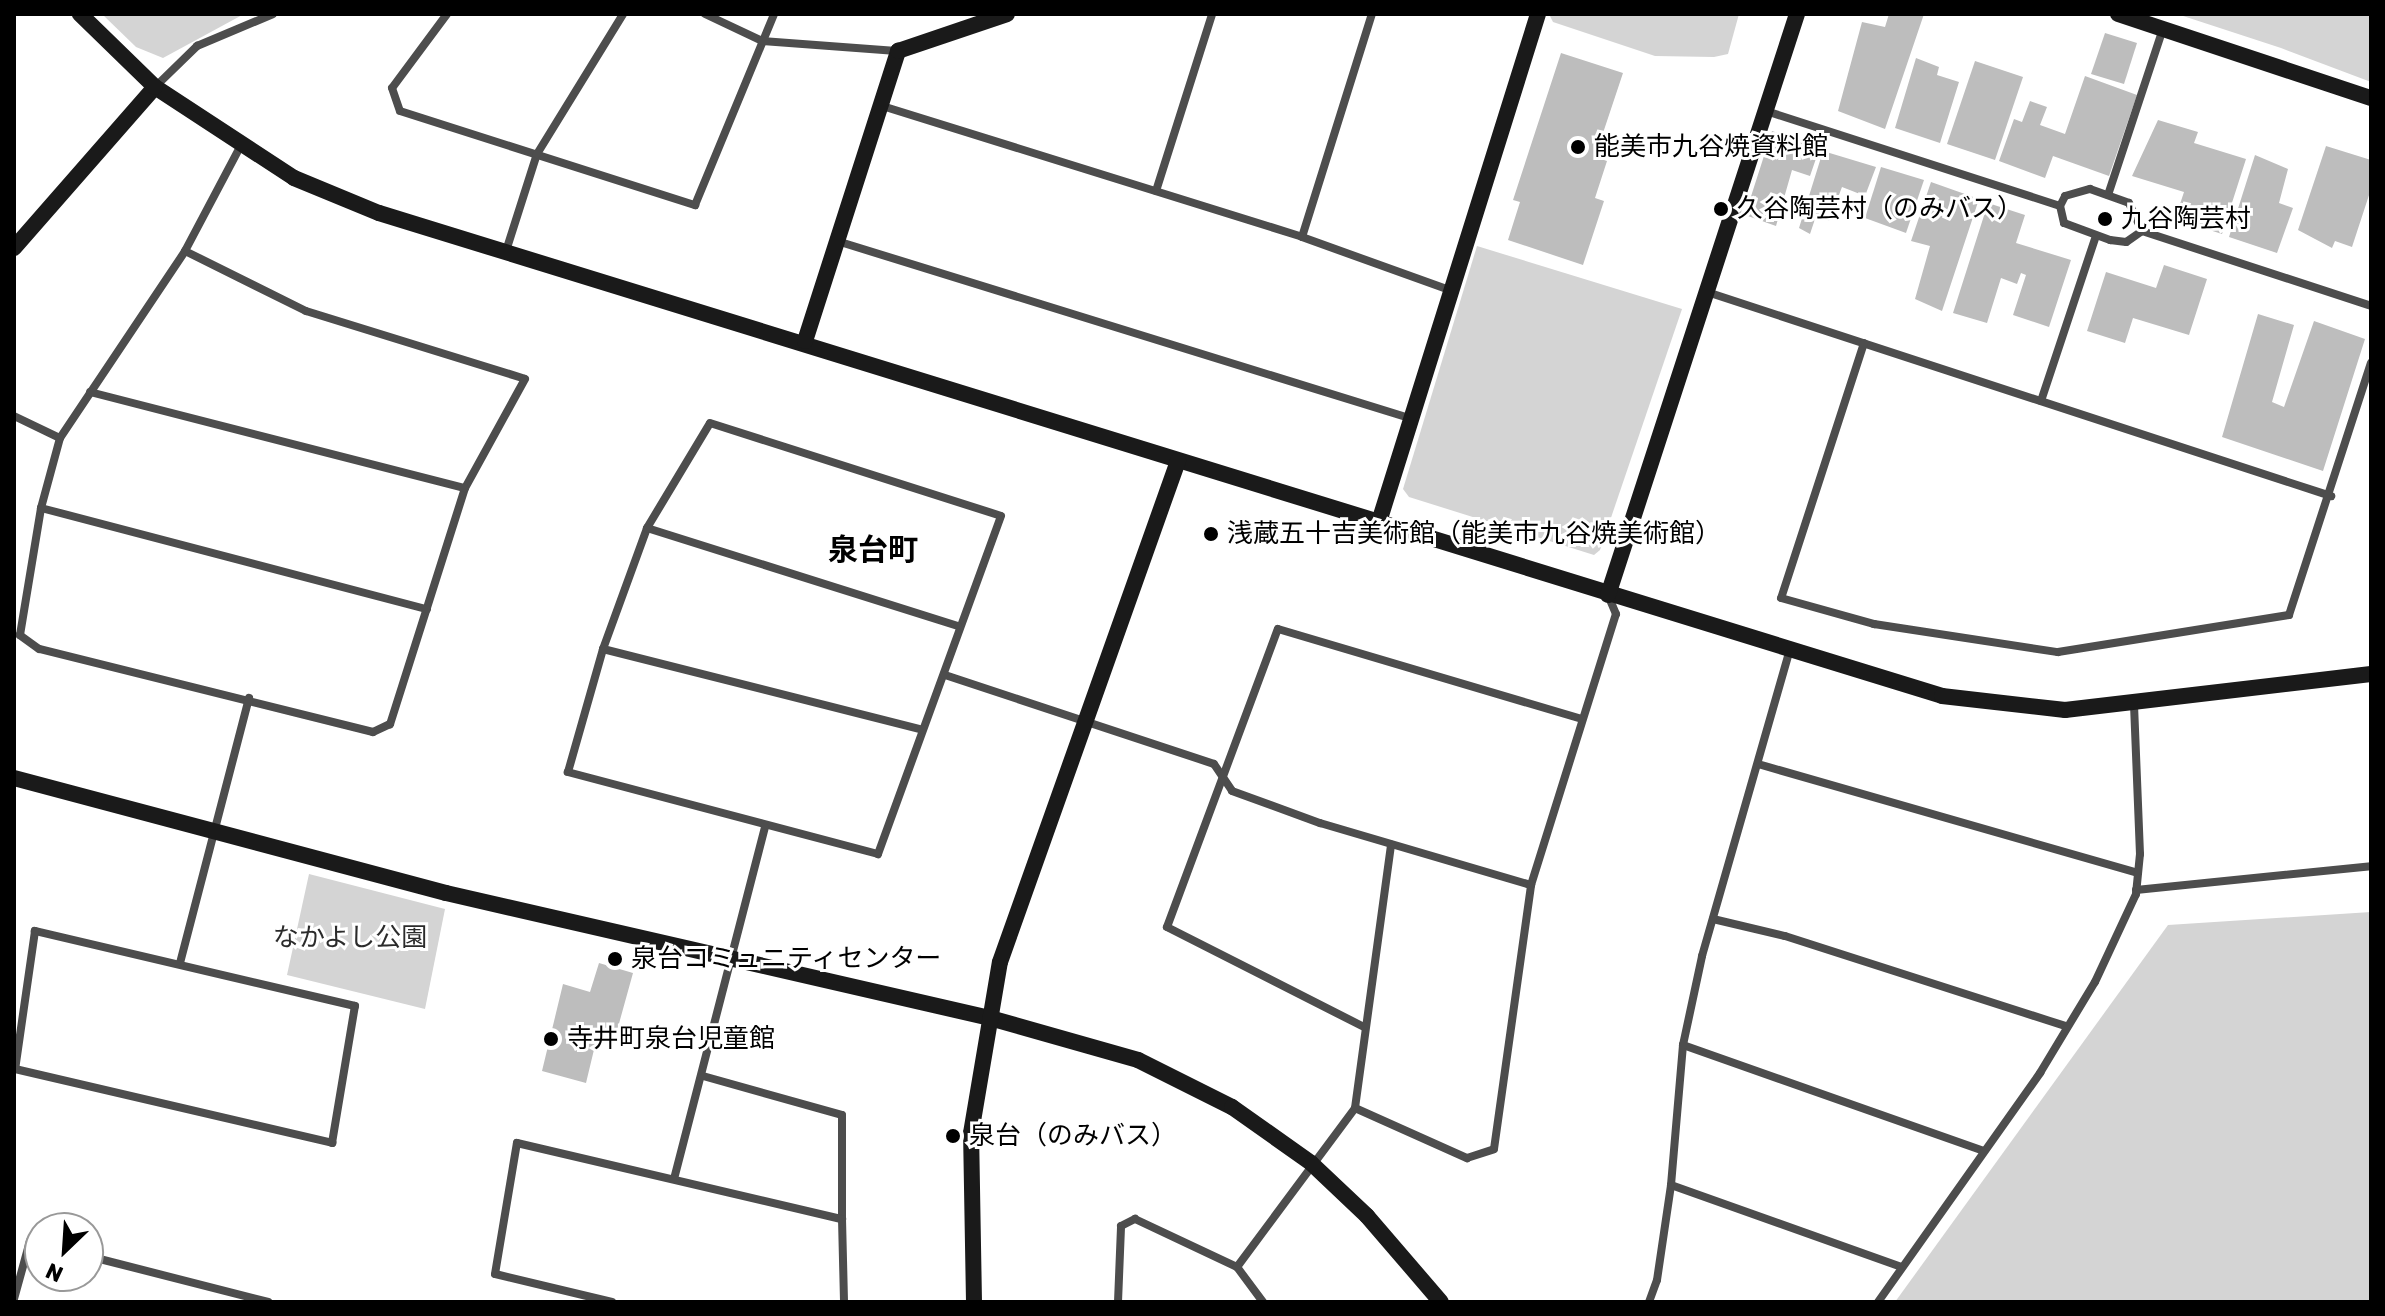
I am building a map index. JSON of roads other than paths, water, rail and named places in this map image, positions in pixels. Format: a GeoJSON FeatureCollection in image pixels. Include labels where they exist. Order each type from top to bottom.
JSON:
{"type":"FeatureCollection","features":[{"type":"Feature","properties":{"kind":"street"},"geometry":{"type":"LineString","coordinates":[[80,14],[155,87],[240,147],[294,178],[379,213],[805,341],[1378,525],[1790,650],[1980,702],[2065,710],[2134,706],[2371,674]]}},
{"type":"Feature","properties":{"kind":"street"},"geometry":{"type":"LineString","coordinates":[[14,248],[155,87],[197,46],[273,14]]}},
{"type":"Feature","properties":{"kind":"street"},"geometry":{"type":"LineString","coordinates":[[447,14],[392,88],[400,111],[695,205],[774,14]]}},
{"type":"Feature","properties":{"kind":"street"},"geometry":{"type":"LineString","coordinates":[[506,251],[537,154],[623,14]]}},
{"type":"Feature","properties":{"kind":"street"},"geometry":{"type":"LineString","coordinates":[[705,14],[762,41],[898,51],[1007,14]]}},
{"type":"Feature","properties":{"kind":"street"},"geometry":{"type":"LineString","coordinates":[[1156,191],[1212,14]]}},
{"type":"Feature","properties":{"kind":"street"},"geometry":{"type":"LineString","coordinates":[[1302,237],[1372,14]]}},
{"type":"Feature","properties":{"kind":"street"},"geometry":{"type":"LineString","coordinates":[[1378,525],[1538,14]]}},
{"type":"Feature","properties":{"kind":"street"},"geometry":{"type":"LineString","coordinates":[[1355,1108],[1467,1158],[1494,1149],[1531,885],[1616,614],[1608,595],[1704,291],[1797,14]]}},
{"type":"Feature","properties":{"kind":"street"},"geometry":{"type":"LineString","coordinates":[[2118,14],[2371,98]]}},
{"type":"Feature","properties":{"kind":"street"},"geometry":{"type":"LineString","coordinates":[[2108,195],[2163,29]]}},
{"type":"Feature","properties":{"kind":"street"},"geometry":{"type":"LineString","coordinates":[[805,341],[834,241],[898,51]]}},
{"type":"Feature","properties":{"kind":"street"},"geometry":{"type":"LineString","coordinates":[[878,105],[1302,237],[1452,291]]}},
{"type":"Feature","properties":{"kind":"street"},"geometry":{"type":"LineString","coordinates":[[1766,111],[2060,206]]}},
{"type":"Feature","properties":{"kind":"street"},"geometry":{"type":"LineString","coordinates":[[185,251],[306,311],[525,379],[465,488],[390,724],[373,732],[249,698],[39,649],[20,635],[41,508],[60,438],[185,251],[240,147]]}},
{"type":"Feature","properties":{"kind":"street"},"geometry":{"type":"LineString","coordinates":[[2142,231],[2126,242],[2096,236],[2064,223],[2060,206],[2065,196],[2090,189],[2129,203],[2142,231],[2371,306]]}},
{"type":"Feature","properties":{"kind":"street"},"geometry":{"type":"LineString","coordinates":[[2041,401],[2096,236]]}},
{"type":"Feature","properties":{"kind":"street"},"geometry":{"type":"LineString","coordinates":[[834,241],[1409,418]]}},
{"type":"Feature","properties":{"kind":"street"},"geometry":{"type":"LineString","coordinates":[[1704,291],[2331,496]]}},
{"type":"Feature","properties":{"kind":"street"},"geometry":{"type":"LineString","coordinates":[[1864,343],[1781,598],[1874,624],[2058,652],[2289,615],[2331,496],[2371,363]]}},
{"type":"Feature","properties":{"kind":"street"},"geometry":{"type":"LineString","coordinates":[[90,392],[465,488]]}},
{"type":"Feature","properties":{"kind":"street"},"geometry":{"type":"LineString","coordinates":[[14,416],[60,438]]}},
{"type":"Feature","properties":{"kind":"street"},"geometry":{"type":"LineString","coordinates":[[710,423],[1001,516],[958,626],[945,675],[878,854],[765,828],[568,772],[603,649],[647,528],[710,423]]}},
{"type":"Feature","properties":{"kind":"street"},"geometry":{"type":"LineString","coordinates":[[974,1302],[971,1133],[1000,962],[1178,461]]}},
{"type":"Feature","properties":{"kind":"street"},"geometry":{"type":"LineString","coordinates":[[41,508],[427,609]]}},
{"type":"Feature","properties":{"kind":"street"},"geometry":{"type":"LineString","coordinates":[[647,528],[958,626]]}},
{"type":"Feature","properties":{"kind":"street"},"geometry":{"type":"LineString","coordinates":[[1364,1027],[1167,927],[1278,629],[1582,719]]}},
{"type":"Feature","properties":{"kind":"street"},"geometry":{"type":"LineString","coordinates":[[603,649],[922,730]]}},
{"type":"Feature","properties":{"kind":"street"},"geometry":{"type":"LineString","coordinates":[[1649,1302],[1657,1280],[1671,1185],[1683,1045],[1713,919],[1790,650]]}},
{"type":"Feature","properties":{"kind":"street"},"geometry":{"type":"LineString","coordinates":[[945,675],[1214,764],[1232,791],[1391,844],[1531,885]]}},
{"type":"Feature","properties":{"kind":"street"},"geometry":{"type":"LineString","coordinates":[[180,963],[249,698]]}},
{"type":"Feature","properties":{"kind":"street"},"geometry":{"type":"LineString","coordinates":[[1878,1302],[1984,1151],[2095,982],[2136,890],[2134,706]]}},
{"type":"Feature","properties":{"kind":"street"},"geometry":{"type":"LineString","coordinates":[[1758,764],[2138,873]]}},
{"type":"Feature","properties":{"kind":"street"},"geometry":{"type":"LineString","coordinates":[[14,778],[446,893],[990,1018],[1138,1060],[1232,1107],[1311,1163],[1367,1216],[1441,1302]]}},
{"type":"Feature","properties":{"kind":"street"},"geometry":{"type":"LineString","coordinates":[[674,1179],[735,959],[765,828]]}},
{"type":"Feature","properties":{"kind":"street"},"geometry":{"type":"LineString","coordinates":[[1237,1267],[1311,1163],[1355,1108],[1391,844]]}},
{"type":"Feature","properties":{"kind":"street"},"geometry":{"type":"LineString","coordinates":[[2136,890],[2371,866]]}},
{"type":"Feature","properties":{"kind":"street"},"geometry":{"type":"LineString","coordinates":[[1713,919],[1785,936],[2066,1026]]}},
{"type":"Feature","properties":{"kind":"street"},"geometry":{"type":"LineString","coordinates":[[35,931],[355,1006],[332,1143],[14,1069],[35,931]]}},
{"type":"Feature","properties":{"kind":"street"},"geometry":{"type":"LineString","coordinates":[[1683,1045],[1984,1151]]}},
{"type":"Feature","properties":{"kind":"street"},"geometry":{"type":"LineString","coordinates":[[703,1076],[842,1115],[844,1302]]}},
{"type":"Feature","properties":{"kind":"street"},"geometry":{"type":"LineString","coordinates":[[612,1302],[495,1274],[517,1143],[842,1219]]}},
{"type":"Feature","properties":{"kind":"street"},"geometry":{"type":"LineString","coordinates":[[1671,1185],[1901,1267]]}},
{"type":"Feature","properties":{"kind":"street"},"geometry":{"type":"LineString","coordinates":[[1118,1302],[1121,1226],[1135,1219],[1237,1267],[1263,1302]]}},
{"type":"Feature","properties":{"kind":"street"},"geometry":{"type":"LineString","coordinates":[[104,1260],[268,1302]]}},
{"type":"Feature","properties":{"kind":"street"},"geometry":{"type":"LineString","coordinates":[[14,1299],[24,1263]]}},
{"type":"Feature","properties":{"kind":"place","name":"能美市九谷焼資料館"},"geometry":{"type":"Point","coordinates":[1578,147]}},
{"type":"Feature","properties":{"kind":"place","name":"久谷陶芸村（のみバス）"},"geometry":{"type":"Point","coordinates":[1721,209]}},
{"type":"Feature","properties":{"kind":"place","name":"九谷陶芸村"},"geometry":{"type":"Point","coordinates":[2105,219]}},
{"type":"Feature","properties":{"kind":"place","name":"浅蔵五十吉美術館（能美市九谷焼美術館）"},"geometry":{"type":"Point","coordinates":[1211,534]}},
{"type":"Feature","properties":{"kind":"place","name":"泉台コミュニティセンター"},"geometry":{"type":"Point","coordinates":[615,959]}},
{"type":"Feature","properties":{"kind":"place","name":"寺井町泉台児童館"},"geometry":{"type":"Point","coordinates":[551,1039]}},
{"type":"Feature","properties":{"kind":"place","name":"泉台（のみバス）"},"geometry":{"type":"Point","coordinates":[953,1136]}},
{"type":"Feature","properties":{"kind":"district","name":"泉台町"},"geometry":{"type":"Point","coordinates":[873,550]}},
{"type":"Feature","properties":{"kind":"park label","name":"なかよし公園"},"geometry":{"type":"Point","coordinates":[350,938]}}]}
